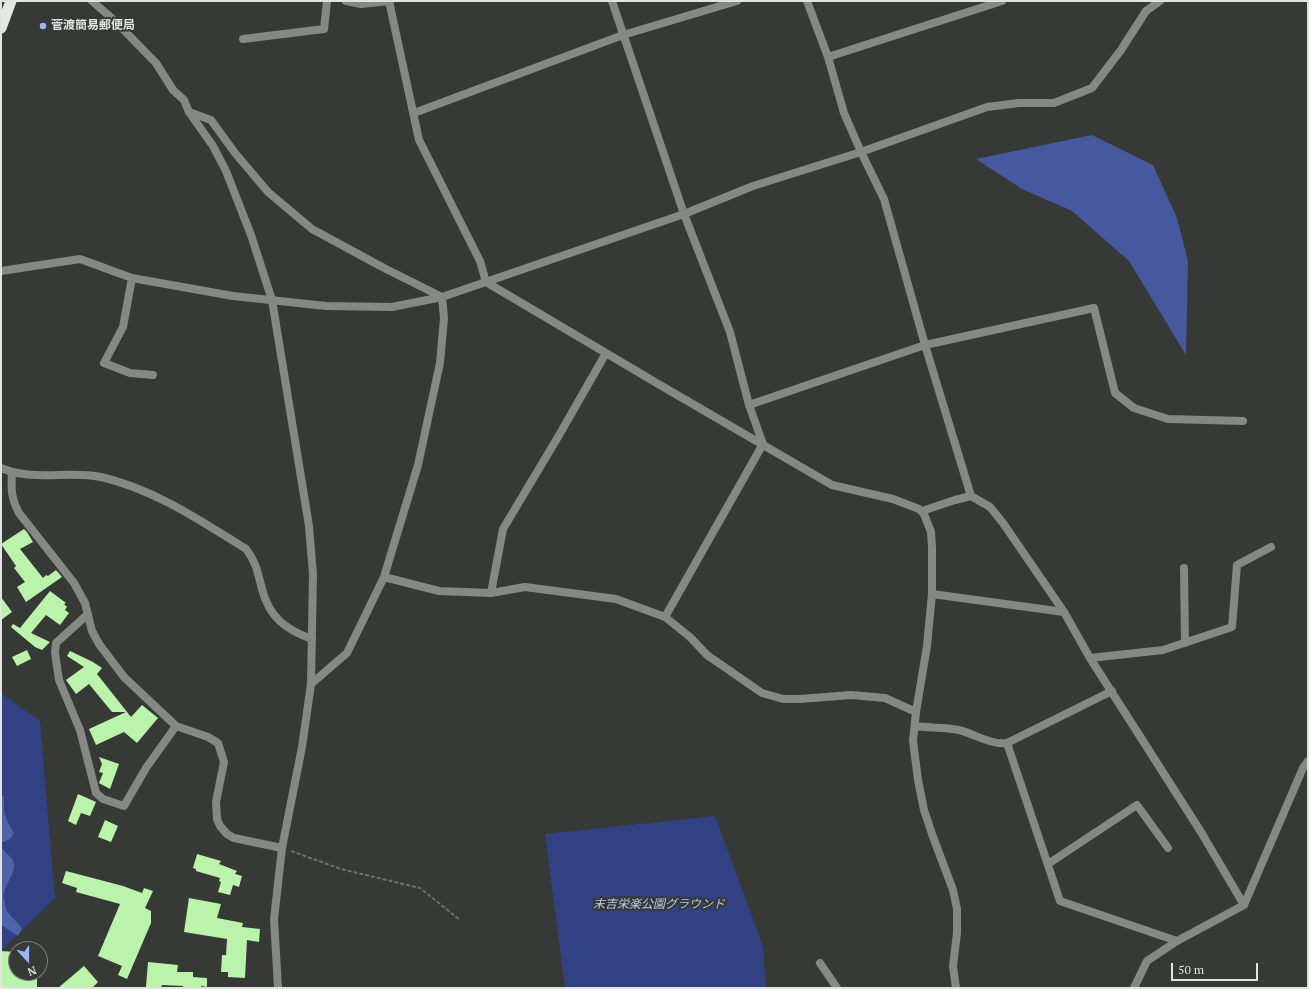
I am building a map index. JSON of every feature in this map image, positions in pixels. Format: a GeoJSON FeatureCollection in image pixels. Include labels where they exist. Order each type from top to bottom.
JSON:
{"type":"FeatureCollection","features":[{"type":"Feature","properties":{"kind":"highway"},"geometry":{"type":"LineString","coordinates":[[1,28],[11,1]]}},
{"type":"Feature","properties":{"kind":"street"},"geometry":{"type":"LineString","coordinates":[[92,1],[114,20],[156,63],[173,90],[184,100],[189,112],[213,146],[226,171],[251,235],[272,300],[309,526],[313,574],[311,684],[302,747],[282,848],[274,919],[278,988]]}},
{"type":"Feature","properties":{"kind":"street"},"geometry":{"type":"LineString","coordinates":[[243,38],[324,29],[327,1]]}},
{"type":"Feature","properties":{"kind":"street"},"geometry":{"type":"LineString","coordinates":[[346,1],[361,4],[389,1],[419,140],[480,261],[486,282],[832,485],[893,499],[910,505],[922,512],[927,519],[931,532],[932,594],[927,646],[916,712],[913,741],[924,810],[953,890],[957,909],[957,933],[953,966],[956,988]]}},
{"type":"Feature","properties":{"kind":"street"},"geometry":{"type":"LineString","coordinates":[[612,1],[684,214],[730,332],[749,405],[763,444],[665,617]]}},
{"type":"Feature","properties":{"kind":"street"},"geometry":{"type":"LineString","coordinates":[[414,113],[623,35],[737,1]]}},
{"type":"Feature","properties":{"kind":"street"},"geometry":{"type":"LineString","coordinates":[[807,1],[828,57],[844,113],[884,199],[925,345],[972,496],[990,507],[1003,523],[1064,612],[1090,658],[1201,832],[1244,905]]}},
{"type":"Feature","properties":{"kind":"street"},"geometry":{"type":"LineString","coordinates":[[828,57],[1002,1]]}},
{"type":"Feature","properties":{"kind":"street"},"geometry":{"type":"LineString","coordinates":[[1,272],[80,259],[132,278],[233,296],[326,306],[392,307],[442,297],[684,214],[753,186],[861,152],[987,107],[1019,103],[1054,103],[1092,88],[1121,50],[1146,12],[1160,1]]}},
{"type":"Feature","properties":{"kind":"street"},"geometry":{"type":"LineString","coordinates":[[189,112],[211,120],[235,153],[268,192],[312,229],[442,297]]}},
{"type":"Feature","properties":{"kind":"street"},"geometry":{"type":"LineString","coordinates":[[132,278],[123,327],[104,363],[130,373],[153,375]]}},
{"type":"Feature","properties":{"kind":"street"},"geometry":{"type":"LineString","coordinates":[[311,684],[347,653],[384,577],[418,465],[440,363],[444,318],[442,297]]}},
{"type":"Feature","properties":{"kind":"street"},"geometry":{"type":"LineString","coordinates":[[749,405],[925,345],[1094,308],[1115,393],[1134,408],[1168,419],[1243,421]]}},
{"type":"Feature","properties":{"kind":"street"},"geometry":{"type":"LineString","coordinates":[[491,593],[503,529],[606,353]]}},
{"type":"Feature","properties":{"kind":"street"},"geometry":{"type":"LineString","coordinates":[[1,468],[12,472],[37,476],[71,474],[100,477],[136,488],[169,503],[246,549],[253,557],[264,598],[280,622],[296,634],[312,639]]}},
{"type":"Feature","properties":{"kind":"street"},"geometry":{"type":"LineString","coordinates":[[12,472],[12,501],[19,513],[74,583],[85,603],[92,630],[99,644],[124,677],[176,726],[208,737],[218,743],[224,762],[216,802],[217,819],[220,826],[227,834],[234,838],[282,848]]}},
{"type":"Feature","properties":{"kind":"street"},"geometry":{"type":"LineString","coordinates":[[922,512],[955,500],[972,496]]}},
{"type":"Feature","properties":{"kind":"street"},"geometry":{"type":"LineString","coordinates":[[1090,658],[1163,650],[1232,627],[1237,565],[1271,547]]}},
{"type":"Feature","properties":{"kind":"street"},"geometry":{"type":"LineString","coordinates":[[1184,568],[1185,642]]}},
{"type":"Feature","properties":{"kind":"street"},"geometry":{"type":"LineString","coordinates":[[384,577],[439,591],[491,593],[525,587],[616,598],[665,617],[690,637],[707,655],[762,693],[783,699],[851,695],[885,698],[916,712]]}},
{"type":"Feature","properties":{"kind":"street"},"geometry":{"type":"LineString","coordinates":[[932,594],[1064,612]]}},
{"type":"Feature","properties":{"kind":"street"},"geometry":{"type":"LineString","coordinates":[[88,614],[56,643],[55,653],[59,680],[80,730],[96,793],[103,799],[124,806],[146,768],[176,726]]}},
{"type":"Feature","properties":{"kind":"street"},"geometry":{"type":"LineString","coordinates":[[915,726],[926,728],[945,727],[961,730],[993,743],[1007,743],[1112,691]]}},
{"type":"Feature","properties":{"kind":"street"},"geometry":{"type":"LineString","coordinates":[[1007,743],[1060,901],[1177,940]]}},
{"type":"Feature","properties":{"kind":"street"},"geometry":{"type":"LineString","coordinates":[[1134,988],[1147,961],[1177,940],[1244,905],[1303,768],[1308,761]]}},
{"type":"Feature","properties":{"kind":"street"},"geometry":{"type":"LineString","coordinates":[[1048,864],[1137,805],[1168,848]]}},
{"type":"Feature","properties":{"kind":"street"},"geometry":{"type":"LineString","coordinates":[[820,962],[837,988]]}},
{"type":"Feature","properties":{"kind":"path"},"geometry":{"type":"LineString","coordinates":[[282,848],[341,869],[420,888],[460,920]]}},
{"type":"Feature","properties":{"kind":"green space"},"geometry":{"type":"Polygon","coordinates":[[[1,693],[40,721],[55,898],[11,941],[8,941],[8,944],[1,951],[1,693]]]}},
{"type":"Feature","properties":{"kind":"green space","name":"末吉栄楽公園グラウンド"},"geometry":{"type":"Polygon","coordinates":[[[715,816],[763,946],[766,988],[565,988],[545,834],[715,816]]]}},
{"type":"Feature","properties":{"kind":"shaded area"},"geometry":{"type":"Polygon","coordinates":[[[1092,135],[1153,165],[1177,218],[1188,261],[1186,355],[1129,261],[1072,211],[1022,189],[976,159],[1092,135]]]}},
{"type":"Feature","properties":{"kind":"shaded area"},"geometry":{"type":"Polygon","coordinates":[[[1,795],[4,797],[4,812],[14,833],[10,839],[1,843],[1,795]]]}},
{"type":"Feature","properties":{"kind":"shaded area"},"geometry":{"type":"Polygon","coordinates":[[[1,846],[12,859],[14,864],[14,869],[4,891],[4,900],[7,911],[22,929],[18,936],[1,925],[1,846]]]}},
{"type":"Feature","properties":{"kind":"building"},"geometry":{"type":"Polygon","coordinates":[[[24,529],[33,542],[20,549],[43,578],[56,570],[62,577],[26,602],[17,587],[25,582],[14,568],[16,566],[1,544],[24,529]]]}},
{"type":"Feature","properties":{"kind":"building"},"geometry":{"type":"Polygon","coordinates":[[[50,591],[66,603],[64,604],[67,607],[65,610],[69,613],[60,625],[46,615],[31,633],[50,642],[42,650],[35,647],[11,627],[13,624],[20,628],[50,591]]]}},
{"type":"Feature","properties":{"kind":"building"},"geometry":{"type":"Polygon","coordinates":[[[1,597],[12,612],[1,620],[1,597]]]}},
{"type":"Feature","properties":{"kind":"building"},"geometry":{"type":"Polygon","coordinates":[[[27,650],[31,659],[17,666],[12,657],[27,650]]]}},
{"type":"Feature","properties":{"kind":"building"},"geometry":{"type":"Polygon","coordinates":[[[70,651],[102,668],[97,674],[131,717],[142,705],[158,718],[137,743],[124,732],[96,745],[89,729],[126,712],[112,712],[89,684],[76,694],[66,680],[84,667],[67,656],[70,651]]]}},
{"type":"Feature","properties":{"kind":"building"},"geometry":{"type":"Polygon","coordinates":[[[99,757],[119,764],[110,789],[99,783],[103,773],[99,772],[102,764],[99,757]]]}},
{"type":"Feature","properties":{"kind":"building"},"geometry":{"type":"Polygon","coordinates":[[[78,794],[96,802],[90,816],[81,813],[76,825],[68,821],[78,794]]]}},
{"type":"Feature","properties":{"kind":"building"},"geometry":{"type":"Polygon","coordinates":[[[105,820],[118,826],[111,842],[98,837],[105,820]]]}},
{"type":"Feature","properties":{"kind":"building"},"geometry":{"type":"Polygon","coordinates":[[[197,854],[221,861],[219,864],[237,871],[235,874],[242,876],[239,887],[233,885],[230,895],[218,892],[221,882],[219,881],[220,878],[196,871],[196,869],[193,868],[197,854]]]}},
{"type":"Feature","properties":{"kind":"building"},"geometry":{"type":"Polygon","coordinates":[[[66,871],[123,886],[142,893],[144,888],[153,891],[145,908],[151,911],[151,923],[127,979],[118,975],[122,966],[98,956],[120,904],[76,892],[77,888],[62,883],[66,871]]]}},
{"type":"Feature","properties":{"kind":"building"},"geometry":{"type":"Polygon","coordinates":[[[189,898],[221,904],[217,918],[243,923],[242,927],[260,929],[259,942],[247,940],[245,978],[228,977],[228,972],[221,972],[222,955],[226,955],[227,939],[184,932],[189,898]]]}},
{"type":"Feature","properties":{"kind":"building"},"geometry":{"type":"Polygon","coordinates":[[[1,951],[8,951],[8,981],[37,981],[37,988],[1,988],[1,951]]]}},
{"type":"Feature","properties":{"kind":"building"},"geometry":{"type":"Polygon","coordinates":[[[148,962],[178,965],[177,972],[193,972],[193,977],[207,978],[207,987],[201,986],[201,988],[183,988],[183,986],[162,985],[161,988],[146,987],[148,962]]]}},
{"type":"Feature","properties":{"kind":"building"},"geometry":{"type":"Polygon","coordinates":[[[84,966],[98,982],[92,988],[58,988],[84,966]]]}},
{"type":"Feature","properties":{"kind":"place","name":"菅渡簡易郵便局"},"geometry":{"type":"Point","coordinates":[43,26]}}]}
